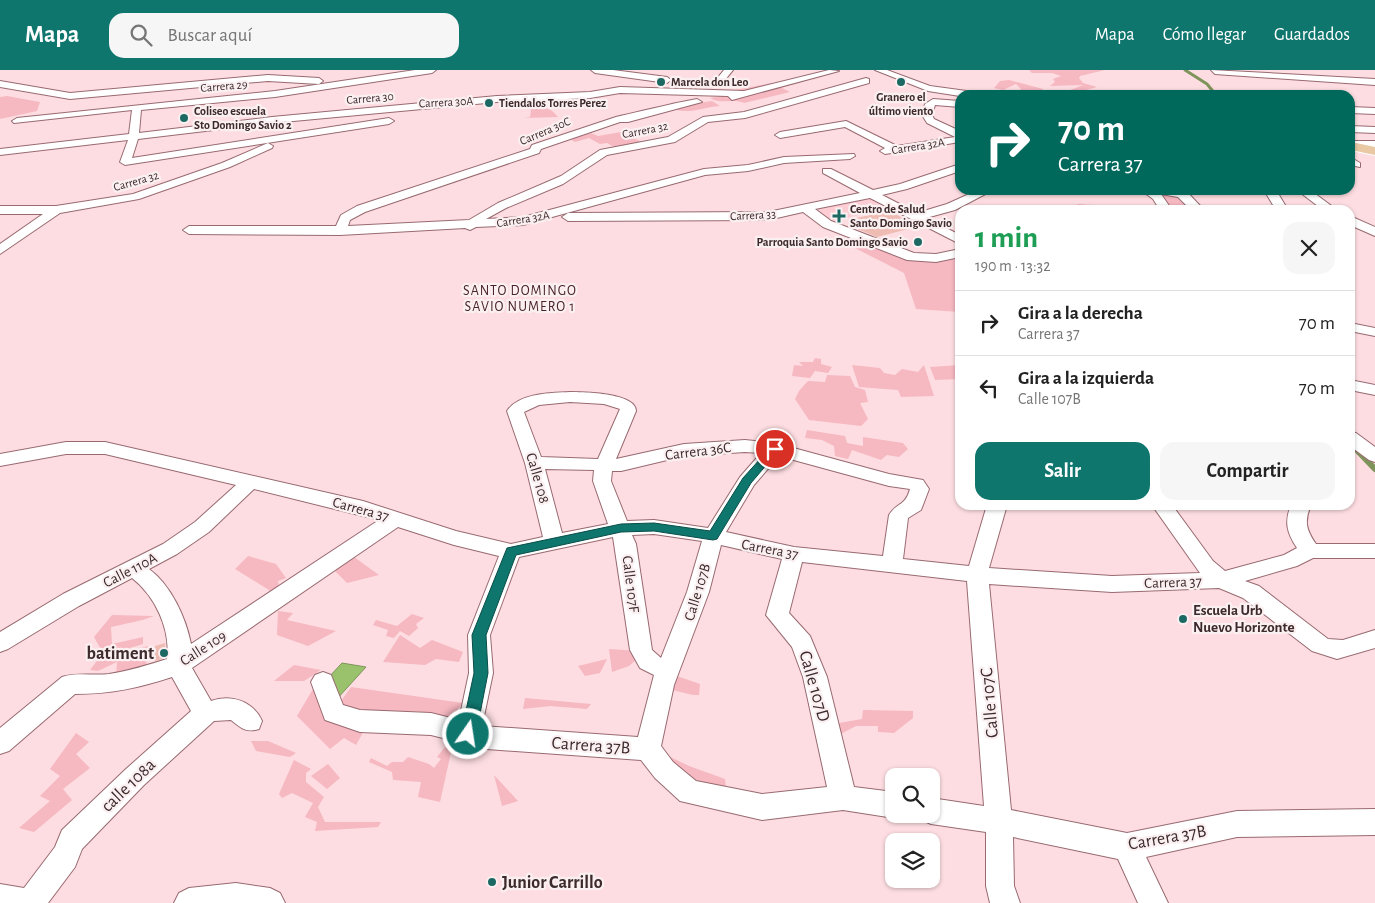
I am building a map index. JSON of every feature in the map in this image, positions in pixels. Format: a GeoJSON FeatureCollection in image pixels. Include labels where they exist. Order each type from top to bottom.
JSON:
{"type":"FeatureCollection","features":[{"type":"Feature","properties":{"kind":"main road"},"geometry":{"type":"LineString","coordinates":[[1355,146],[1375,151]]}},
{"type":"Feature","properties":{"kind":"street","name":"Carrera 29"},"geometry":{"type":"LineString","coordinates":[[17,121],[137,107],[273,107],[332,86],[432,70]]}},
{"type":"Feature","properties":{"kind":"street"},"geometry":{"type":"LineString","coordinates":[[595,70],[711,85],[717,84],[729,70]]}},
{"type":"Feature","properties":{"kind":"street"},"geometry":{"type":"LineString","coordinates":[[879,70],[928,88]]}},
{"type":"Feature","properties":{"kind":"street"},"geometry":{"type":"LineString","coordinates":[[1343,70],[1375,74]]}},
{"type":"Feature","properties":{"kind":"street"},"geometry":{"type":"LineString","coordinates":[[1215,71],[1375,82]]}},
{"type":"Feature","properties":{"kind":"street"},"geometry":{"type":"LineString","coordinates":[[744,94],[840,73]]}},
{"type":"Feature","properties":{"kind":"street","name":"Carrera 32"},"geometry":{"type":"LineString","coordinates":[[470,226],[500,205],[561,181],[594,156],[604,152],[671,140],[706,119],[745,115],[768,107],[808,99],[871,81],[840,73]]}},
{"type":"Feature","properties":{"kind":"street"},"geometry":{"type":"LineString","coordinates":[[0,84],[62,96],[111,94],[180,85],[278,77],[329,82],[332,86]]}},
{"type":"Feature","properties":{"kind":"street"},"geometry":{"type":"LineString","coordinates":[[386,78],[395,99]]}},
{"type":"Feature","properties":{"kind":"street"},"geometry":{"type":"LineString","coordinates":[[885,83],[954,92]]}},
{"type":"Feature","properties":{"kind":"street","name":"Carrera 30"},"geometry":{"type":"LineString","coordinates":[[0,152],[134,136],[273,107],[395,99],[497,99],[590,95],[620,90],[744,94]]}},
{"type":"Feature","properties":{"kind":"street"},"geometry":{"type":"LineString","coordinates":[[954,92],[948,98],[955,103]]}},
{"type":"Feature","properties":{"kind":"street"},"geometry":{"type":"LineString","coordinates":[[97,111],[111,94]]}},
{"type":"Feature","properties":{"kind":"street","name":"Carrera 30C"},"geometry":{"type":"LineString","coordinates":[[340,231],[345,218],[360,210],[510,160],[535,151],[536,147],[619,119],[628,119],[666,106],[744,94]]}},
{"type":"Feature","properties":{"kind":"street"},"geometry":{"type":"LineString","coordinates":[[497,99],[502,110]]}},
{"type":"Feature","properties":{"kind":"street"},"geometry":{"type":"LineString","coordinates":[[955,104],[933,102],[930,104],[927,115],[930,121],[955,133]]}},
{"type":"Feature","properties":{"kind":"street"},"geometry":{"type":"LineString","coordinates":[[134,136],[137,107]]}},
{"type":"Feature","properties":{"kind":"street"},"geometry":{"type":"LineString","coordinates":[[271,141],[268,132],[273,107]]}},
{"type":"Feature","properties":{"kind":"street"},"geometry":{"type":"LineString","coordinates":[[1355,110],[1375,111]]}},
{"type":"Feature","properties":{"kind":"street","name":"Carrera 30A"},"geometry":{"type":"LineString","coordinates":[[134,136],[125,162],[271,141],[391,119],[452,114]]}},
{"type":"Feature","properties":{"kind":"street"},"geometry":{"type":"LineString","coordinates":[[780,135],[846,124],[896,149]]}},
{"type":"Feature","properties":{"kind":"street"},"geometry":{"type":"LineString","coordinates":[[1355,129],[1375,130]]}},
{"type":"Feature","properties":{"kind":"street","name":"Carrera 32A"},"geometry":{"type":"LineString","coordinates":[[876,153],[955,140]]}},
{"type":"Feature","properties":{"kind":"street","name":"Carrera 32"},"geometry":{"type":"LineString","coordinates":[[0,210],[56,210],[135,197],[254,154],[271,141]]}},
{"type":"Feature","properties":{"kind":"street"},"geometry":{"type":"LineString","coordinates":[[1355,145],[1375,144]]}},
{"type":"Feature","properties":{"kind":"street","name":"Carrera 32A"},"geometry":{"type":"LineString","coordinates":[[189,230],[340,231],[470,226],[540,218],[704,172],[748,168],[784,160],[850,156]]}},
{"type":"Feature","properties":{"kind":"street","name":"Carrera 33"},"geometry":{"type":"LineString","coordinates":[[540,218],[768,216],[903,187],[955,169]]}},
{"type":"Feature","properties":{"kind":"street"},"geometry":{"type":"LineString","coordinates":[[827,171],[955,237]]}},
{"type":"Feature","properties":{"kind":"street"},"geometry":{"type":"LineString","coordinates":[[955,205],[976,195]]}},
{"type":"Feature","properties":{"kind":"street"},"geometry":{"type":"LineString","coordinates":[[1154,195],[1163,205]]}},
{"type":"Feature","properties":{"kind":"street"},"geometry":{"type":"LineString","coordinates":[[1183,195],[1193,205]]}},
{"type":"Feature","properties":{"kind":"street"},"geometry":{"type":"LineString","coordinates":[[1310,195],[1324,205]]}},
{"type":"Feature","properties":{"kind":"street"},"geometry":{"type":"LineString","coordinates":[[916,217],[955,205]]}},
{"type":"Feature","properties":{"kind":"street"},"geometry":{"type":"LineString","coordinates":[[804,208],[831,226],[918,258],[955,254]]}},
{"type":"Feature","properties":{"kind":"street"},"geometry":{"type":"LineString","coordinates":[[0,250],[56,210]]}},
{"type":"Feature","properties":{"kind":"street"},"geometry":{"type":"LineString","coordinates":[[1355,222],[1375,232]]}},
{"type":"Feature","properties":{"kind":"street"},"geometry":{"type":"LineString","coordinates":[[1355,328],[1375,332]]}},
{"type":"Feature","properties":{"kind":"street"},"geometry":{"type":"LineString","coordinates":[[1355,386],[1375,390]]}},
{"type":"Feature","properties":{"kind":"street","name":"Calle 107F"},"geometry":{"type":"LineString","coordinates":[[516,414],[518,407],[557,398],[600,398],[628,406],[628,411],[604,465],[602,481],[621,528],[629,560],[641,650],[644,659],[653,665],[668,669]]}},
{"type":"Feature","properties":{"kind":"street","name":"Calle 108"},"geometry":{"type":"LineString","coordinates":[[516,414],[534,463],[555,543]]}},
{"type":"Feature","properties":{"kind":"street"},"geometry":{"type":"LineString","coordinates":[[1355,441],[1375,456]]}},
{"type":"Feature","properties":{"kind":"street","name":"Carrera 36C"},"geometry":{"type":"LineString","coordinates":[[534,463],[626,464],[684,450],[745,446],[775,449],[884,479],[919,486],[919,494],[914,506],[899,515],[892,564]]}},
{"type":"Feature","properties":{"kind":"street","name":"Carrera 37"},"geometry":{"type":"LineString","coordinates":[[0,460],[66,448],[105,448],[396,518],[454,538],[511,551],[621,528],[654,527],[713,536],[794,554],[977,573],[1024,580],[1112,584],[1221,580],[1290,561],[1310,551],[1369,554]]}},
{"type":"Feature","properties":{"kind":"street","name":"Calle 107B"},"geometry":{"type":"LineString","coordinates":[[648,749],[668,669],[698,592],[713,536],[747,481],[775,449]]}},
{"type":"Feature","properties":{"kind":"street","name":"Calle 110A"},"geometry":{"type":"LineString","coordinates":[[0,643],[71,600],[170,549],[202,527],[250,482]]}},
{"type":"Feature","properties":{"kind":"street","name":"Calle 107C"},"geometry":{"type":"LineString","coordinates":[[996,510],[977,573],[1000,821],[1000,886],[1005,903]]}},
{"type":"Feature","properties":{"kind":"street"},"geometry":{"type":"LineString","coordinates":[[1166,510],[1206,566],[1221,580],[1251,592],[1320,645],[1333,651],[1342,650],[1365,640],[1375,639]]}},
{"type":"Feature","properties":{"kind":"street"},"geometry":{"type":"LineString","coordinates":[[1299,510],[1295,518],[1298,533],[1310,551]]}},
{"type":"Feature","properties":{"kind":"street","name":"Calle 109"},"geometry":{"type":"LineString","coordinates":[[0,742],[70,684],[108,684],[146,676],[178,665],[396,518]]}},
{"type":"Feature","properties":{"kind":"street"},"geometry":{"type":"LineString","coordinates":[[468,734],[481,673],[479,635],[511,551]]}},
{"type":"Feature","properties":{"kind":"street","name":"Calle 107D"},"geometry":{"type":"LineString","coordinates":[[794,554],[777,615],[802,642],[815,677],[843,798]]}},
{"type":"Feature","properties":{"kind":"street"},"geometry":{"type":"LineString","coordinates":[[134,569],[153,583],[166,606],[180,647],[178,665],[205,714],[216,710],[236,709],[250,721]]}},
{"type":"Feature","properties":{"kind":"street","name":"Carrera 37B"},"geometry":{"type":"LineString","coordinates":[[323,682],[334,713],[360,721],[431,724],[487,738],[648,749],[664,770],[689,792],[762,807],[843,798],[885,805]]}},
{"type":"Feature","properties":{"kind":"street","name":"calle 108a"},"geometry":{"type":"LineString","coordinates":[[29,903],[65,857],[72,840],[135,777],[205,714]]}},
{"type":"Feature","properties":{"kind":"street","name":"Carrera 37B"},"geometry":{"type":"LineString","coordinates":[[940,812],[1000,821],[1127,847],[1237,824],[1375,822]]}},
{"type":"Feature","properties":{"kind":"street"},"geometry":{"type":"LineString","coordinates":[[1127,847],[1153,903]]}},
{"type":"Feature","properties":{"kind":"street"},"geometry":{"type":"LineString","coordinates":[[189,903],[236,897],[270,903]]}},
{"type":"Feature","properties":{"kind":"street"},"geometry":{"type":"LineString","coordinates":[[0,898],[29,903]]}},
{"type":"Feature","properties":{"kind":"shaded area"},"geometry":{"type":"Polygon","coordinates":[[[1029,70],[1105,70],[1080,76],[1079,78],[1083,83],[1097,87],[1086,90],[1070,90],[1083,85],[1050,86],[1055,82],[1053,79],[1061,76],[1052,73],[1032,73],[1029,70]]]}},
{"type":"Feature","properties":{"kind":"shaded area"},"geometry":{"type":"Polygon","coordinates":[[[1009,80],[1043,89],[1020,90],[1016,84],[1003,90],[994,88],[1000,81],[1009,80]]]}},
{"type":"Feature","properties":{"kind":"shaded area"},"geometry":{"type":"Polygon","coordinates":[[[772,83],[790,92],[744,103],[718,101],[710,98],[723,96],[730,91],[772,83]]]}},
{"type":"Feature","properties":{"kind":"shaded area"},"geometry":{"type":"Polygon","coordinates":[[[7,96],[40,102],[37,111],[0,119],[0,97],[7,96]]]}},
{"type":"Feature","properties":{"kind":"shaded area"},"geometry":{"type":"Polygon","coordinates":[[[712,101],[720,106],[689,111],[668,108],[712,101]]]}},
{"type":"Feature","properties":{"kind":"shaded area"},"geometry":{"type":"Polygon","coordinates":[[[528,107],[548,109],[558,117],[524,118],[530,117],[531,110],[528,107]]]}},
{"type":"Feature","properties":{"kind":"shaded area"},"geometry":{"type":"Polygon","coordinates":[[[621,132],[642,142],[616,148],[607,143],[600,144],[589,138],[575,142],[570,139],[591,133],[598,136],[621,132]]]}},
{"type":"Feature","properties":{"kind":"shaded area"},"geometry":{"type":"Polygon","coordinates":[[[1156,195],[1183,197],[1191,205],[1164,205],[1156,195]]]}},
{"type":"Feature","properties":{"kind":"shaded area","name":"Centro de Salud Santo Domingo Savio"},"geometry":{"type":"Polygon","coordinates":[[[869,198],[886,209],[829,222],[812,208],[869,198]]]}},
{"type":"Feature","properties":{"kind":"shaded area"},"geometry":{"type":"Polygon","coordinates":[[[859,237],[911,260],[955,259],[955,312],[916,309],[904,273],[853,247],[845,238],[859,237]]]}},
{"type":"Feature","properties":{"kind":"shaded area"},"geometry":{"type":"Polygon","coordinates":[[[815,358],[821,359],[821,364],[832,367],[828,373],[815,371],[810,378],[792,376],[794,365],[803,366],[799,362],[813,362],[815,358]]]}},
{"type":"Feature","properties":{"kind":"shaded area"},"geometry":{"type":"Polygon","coordinates":[[[852,365],[880,368],[884,373],[895,375],[902,369],[918,372],[924,365],[934,396],[901,397],[898,390],[859,387],[852,365]]]}},
{"type":"Feature","properties":{"kind":"shaded area"},"geometry":{"type":"Polygon","coordinates":[[[955,365],[955,379],[935,380],[930,367],[955,365]]]}},
{"type":"Feature","properties":{"kind":"shaded area"},"geometry":{"type":"Polygon","coordinates":[[[827,375],[850,376],[855,387],[865,390],[868,402],[860,403],[868,419],[861,426],[809,420],[795,399],[808,381],[825,382],[827,375]]]}},
{"type":"Feature","properties":{"kind":"shaded area"},"geometry":{"type":"Polygon","coordinates":[[[807,430],[845,436],[847,443],[863,446],[863,437],[903,443],[908,449],[899,457],[887,455],[881,460],[852,450],[848,459],[835,456],[834,446],[822,440],[805,438],[807,430]]]}},
{"type":"Feature","properties":{"kind":"shaded area"},"geometry":{"type":"Polygon","coordinates":[[[248,556],[276,564],[286,578],[278,581],[280,592],[272,597],[269,590],[235,569],[248,556]]]}},
{"type":"Feature","properties":{"kind":"shaded area"},"geometry":{"type":"Polygon","coordinates":[[[354,557],[379,575],[347,583],[332,568],[354,557]]]}},
{"type":"Feature","properties":{"kind":"shaded area"},"geometry":{"type":"Polygon","coordinates":[[[278,611],[293,613],[287,620],[336,631],[308,646],[277,635],[278,611]]]}},
{"type":"Feature","properties":{"kind":"shaded area"},"geometry":{"type":"Polygon","coordinates":[[[412,614],[424,618],[416,624],[418,628],[409,636],[400,631],[394,638],[386,636],[388,630],[373,625],[376,620],[397,626],[412,614]]]}},
{"type":"Feature","properties":{"kind":"shaded area"},"geometry":{"type":"Polygon","coordinates":[[[112,615],[154,616],[111,627],[112,644],[143,637],[143,644],[120,651],[119,654],[148,646],[146,668],[116,676],[117,662],[98,671],[90,670],[103,653],[94,637],[112,615]]]}},
{"type":"Feature","properties":{"kind":"shaded area"},"geometry":{"type":"Polygon","coordinates":[[[400,635],[420,648],[432,640],[463,652],[459,662],[436,659],[425,665],[383,662],[400,635]]]}},
{"type":"Feature","properties":{"kind":"shaded area"},"geometry":{"type":"Polygon","coordinates":[[[609,649],[639,651],[638,658],[629,666],[612,672],[609,649]]]}},
{"type":"Feature","properties":{"kind":"shaded area"},"geometry":{"type":"Polygon","coordinates":[[[607,659],[600,673],[585,676],[578,666],[607,659]]]}},
{"type":"Feature","properties":{"kind":"shaded area"},"geometry":{"type":"Polygon","coordinates":[[[342,663],[366,667],[336,700],[328,678],[342,663]]]}},
{"type":"Feature","properties":{"kind":"shaded area"},"geometry":{"type":"Polygon","coordinates":[[[294,665],[321,670],[304,681],[274,681],[294,665]]]}},
{"type":"Feature","properties":{"kind":"shaded area"},"geometry":{"type":"Polygon","coordinates":[[[671,674],[700,684],[699,695],[668,689],[671,674]]]}},
{"type":"Feature","properties":{"kind":"shaded area"},"geometry":{"type":"Polygon","coordinates":[[[316,684],[366,727],[356,745],[344,738],[330,749],[297,716],[316,684]]]}},
{"type":"Feature","properties":{"kind":"shaded area"},"geometry":{"type":"Polygon","coordinates":[[[351,687],[463,703],[453,715],[434,721],[436,713],[410,711],[376,716],[339,704],[351,687]]]}},
{"type":"Feature","properties":{"kind":"shaded area"},"geometry":{"type":"Polygon","coordinates":[[[525,698],[591,704],[587,709],[550,706],[523,709],[525,698]]]}},
{"type":"Feature","properties":{"kind":"shaded area"},"geometry":{"type":"Polygon","coordinates":[[[863,710],[913,711],[913,718],[894,733],[878,732],[878,726],[856,726],[835,737],[833,724],[862,719],[863,710]]]}},
{"type":"Feature","properties":{"kind":"shaded area"},"geometry":{"type":"Polygon","coordinates":[[[76,733],[89,742],[76,754],[90,768],[63,789],[72,800],[34,832],[19,828],[50,801],[40,796],[60,776],[50,769],[76,733]]]}},
{"type":"Feature","properties":{"kind":"shaded area"},"geometry":{"type":"Polygon","coordinates":[[[251,741],[268,741],[296,753],[290,757],[256,751],[251,741]]]}},
{"type":"Feature","properties":{"kind":"shaded area"},"geometry":{"type":"Polygon","coordinates":[[[445,747],[452,748],[440,802],[418,797],[421,782],[393,780],[392,772],[369,762],[371,758],[387,766],[392,762],[403,762],[408,757],[429,764],[434,768],[441,759],[437,757],[445,747]]]}},
{"type":"Feature","properties":{"kind":"shaded area"},"geometry":{"type":"Polygon","coordinates":[[[658,751],[689,766],[725,779],[727,796],[693,787],[658,751]]]}},
{"type":"Feature","properties":{"kind":"shaded area"},"geometry":{"type":"Polygon","coordinates":[[[294,760],[311,769],[306,773],[306,782],[324,797],[318,807],[325,822],[381,822],[378,827],[315,831],[317,822],[305,817],[313,803],[292,793],[282,798],[279,794],[294,760]]]}},
{"type":"Feature","properties":{"kind":"shaded area"},"geometry":{"type":"Polygon","coordinates":[[[328,764],[340,778],[327,789],[311,776],[328,764]]]}},
{"type":"Feature","properties":{"kind":"shaded area"},"geometry":{"type":"Polygon","coordinates":[[[494,775],[518,801],[502,806],[494,775]]]}},
{"type":"Feature","properties":{"kind":"building"},"geometry":{"type":"Polygon","coordinates":[[[891,211],[916,227],[877,237],[850,226],[863,223],[856,218],[891,211]]]}},
{"type":"Feature","properties":{"kind":"building"},"geometry":{"type":"Polygon","coordinates":[[[165,643],[165,658],[155,661],[155,646],[165,643]]]}},
{"type":"Feature","properties":{"kind":"waterway"},"geometry":{"type":"LineString","coordinates":[[1185,70],[1207,84],[1212,90]]}},
{"type":"Feature","properties":{"kind":"waterway"},"geometry":{"type":"LineString","coordinates":[[1355,448],[1375,469]]}},
{"type":"Feature","properties":{"kind":"place","name":"Marcela don Leo"},"geometry":{"type":"Point","coordinates":[661,82]}},
{"type":"Feature","properties":{"kind":"place","name":"Granero el último viento"},"geometry":{"type":"Point","coordinates":[901,82]}},
{"type":"Feature","properties":{"kind":"place","name":"Tiendalos Torres Perez"},"geometry":{"type":"Point","coordinates":[489,103]}},
{"type":"Feature","properties":{"kind":"place","name":"Coliseo escuela Sto Domingo Savio 2"},"geometry":{"type":"Point","coordinates":[184,118]}},
{"type":"Feature","properties":{"kind":"place","name":"Centro de Salud Santo Domingo Savio"},"geometry":{"type":"Point","coordinates":[839,216]}},
{"type":"Feature","properties":{"kind":"place","name":"Parroquia Santo Domingo Savio"},"geometry":{"type":"Point","coordinates":[918,242]}},
{"type":"Feature","properties":{"kind":"place","name":"Escuela Urb Nuevo Horizonte"},"geometry":{"type":"Point","coordinates":[1183,619]}},
{"type":"Feature","properties":{"kind":"place","name":"batiment"},"geometry":{"type":"Point","coordinates":[164,653]}},
{"type":"Feature","properties":{"kind":"place","name":"Junior Carrillo"},"geometry":{"type":"Point","coordinates":[492,882]}},
{"type":"Feature","properties":{"kind":"district","name":"SANTO DOMINGO SAVIO NUMERO 1"},"geometry":{"type":"Point","coordinates":[520,298]}},
{"type":"Feature","properties":{"kind":"route"},"geometry":{"type":"LineString","coordinates":[[468,734],[481,673],[479,635],[511,551],[621,528],[654,527],[678,529],[713,536],[747,481],[775,449]]}}]}
